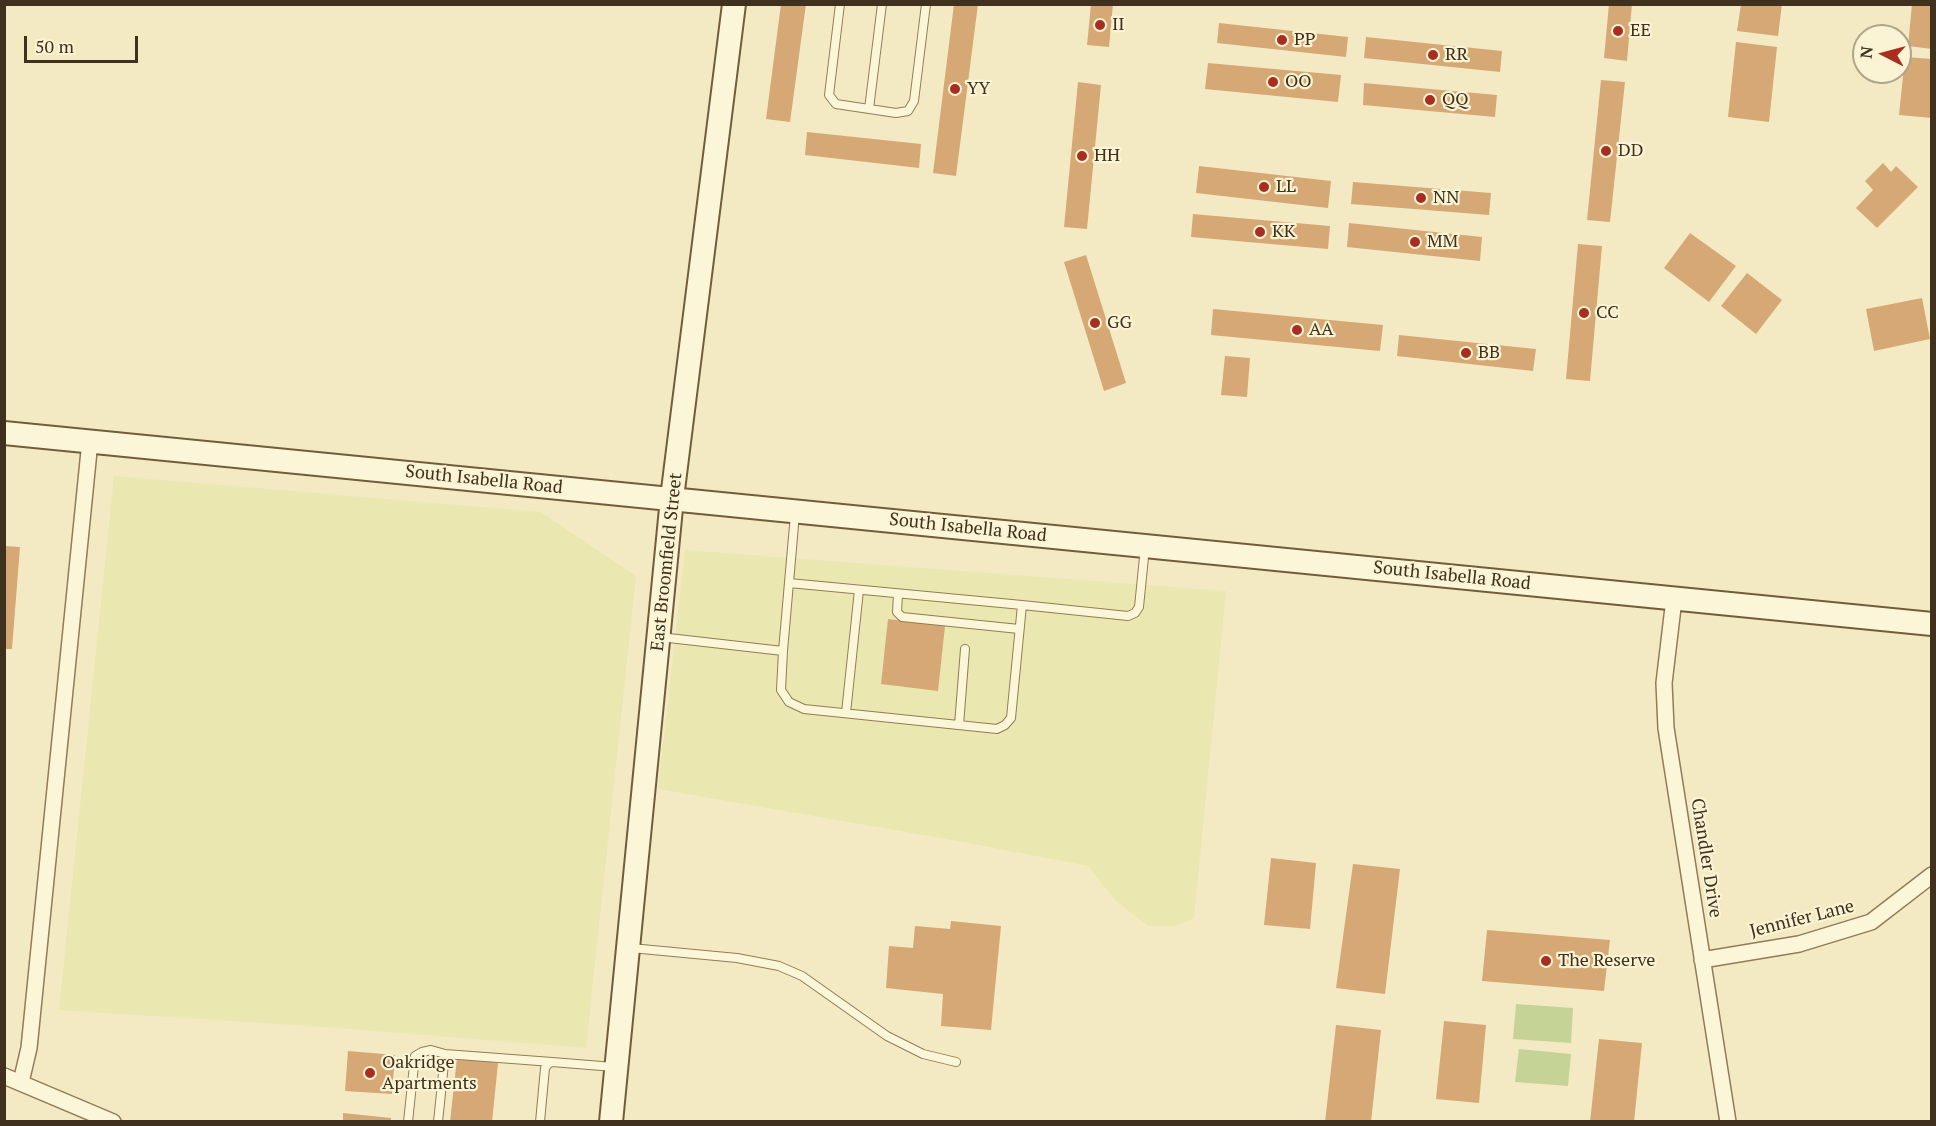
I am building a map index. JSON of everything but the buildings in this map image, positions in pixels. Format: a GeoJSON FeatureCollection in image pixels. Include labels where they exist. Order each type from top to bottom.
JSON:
{"type":"FeatureCollection","features":[{"type":"Feature","properties":{"kind":"main road","name":"East Broomfield Street"},"geometry":{"type":"LineString","coordinates":[[611,1122],[672,498],[734,4]]}},
{"type":"Feature","properties":{"kind":"main road","name":"South Isabella Road"},"geometry":{"type":"LineString","coordinates":[[4,433],[1932,624]]}},
{"type":"Feature","properties":{"kind":"street"},"geometry":{"type":"LineString","coordinates":[[21,1082],[29,1048],[90,441]]}},
{"type":"Feature","properties":{"kind":"street","name":"Chandler Drive"},"geometry":{"type":"LineString","coordinates":[[1674,599],[1664,683],[1666,729],[1728,1122]]}},
{"type":"Feature","properties":{"kind":"street","name":"Jennifer Lane"},"geometry":{"type":"LineString","coordinates":[[1702,960],[1799,944],[1871,922],[1932,875]]}},
{"type":"Feature","properties":{"kind":"street"},"geometry":{"type":"LineString","coordinates":[[4,1076],[113,1122]]}},
{"type":"Feature","properties":{"kind":"lane"},"geometry":{"type":"LineString","coordinates":[[840,4],[829,96],[836,104],[896,113],[908,111],[914,101],[926,4]]}},
{"type":"Feature","properties":{"kind":"lane"},"geometry":{"type":"LineString","coordinates":[[869,109],[882,4]]}},
{"type":"Feature","properties":{"kind":"lane"},"geometry":{"type":"LineString","coordinates":[[795,511],[781,690],[789,702],[804,709],[997,729],[1011,718],[1022,605]]}},
{"type":"Feature","properties":{"kind":"lane"},"geometry":{"type":"LineString","coordinates":[[789,583],[1128,616],[1135,613],[1139,607],[1145,546]]}},
{"type":"Feature","properties":{"kind":"lane"},"geometry":{"type":"LineString","coordinates":[[846,713],[860,590]]}},
{"type":"Feature","properties":{"kind":"lane"},"geometry":{"type":"LineString","coordinates":[[898,594],[897,612],[902,617],[1019,629]]}},
{"type":"Feature","properties":{"kind":"lane"},"geometry":{"type":"LineString","coordinates":[[659,636],[783,651]]}},
{"type":"Feature","properties":{"kind":"lane"},"geometry":{"type":"LineString","coordinates":[[959,725],[965,649]]}},
{"type":"Feature","properties":{"kind":"lane"},"geometry":{"type":"LineString","coordinates":[[628,948],[737,958],[779,966],[802,975],[887,1036],[923,1054],[956,1062]]}},
{"type":"Feature","properties":{"kind":"lane"},"geometry":{"type":"LineString","coordinates":[[408,1122],[415,1056],[431,1050],[445,1054],[616,1067]]}},
{"type":"Feature","properties":{"kind":"lane"},"geometry":{"type":"LineString","coordinates":[[438,1122],[445,1054]]}},
{"type":"Feature","properties":{"kind":"lane"},"geometry":{"type":"LineString","coordinates":[[540,1122],[545,1068],[552,1062]]}},
{"type":"Feature","properties":{"kind":"shaded area"},"geometry":{"type":"Polygon","coordinates":[[[114,476],[541,512],[636,576],[586,1048],[325,1027],[59,1010],[114,476]]]}},
{"type":"Feature","properties":{"kind":"shaded area"},"geometry":{"type":"Polygon","coordinates":[[[685,550],[1226,591],[1194,918],[1176,926],[1148,926],[1116,901],[1088,866],[658,789],[685,550]]]}},
{"type":"Feature","properties":{"kind":"green space"},"geometry":{"type":"Polygon","coordinates":[[[1516,1004],[1573,1008],[1571,1043],[1513,1039],[1516,1004]]]}},
{"type":"Feature","properties":{"kind":"green space"},"geometry":{"type":"Polygon","coordinates":[[[1519,1049],[1571,1054],[1568,1086],[1515,1082],[1519,1049]]]}},
{"type":"Feature","properties":{"kind":"place","name":"II"},"geometry":{"type":"Point","coordinates":[1100,25]}},
{"type":"Feature","properties":{"kind":"place","name":"EE"},"geometry":{"type":"Point","coordinates":[1618,31]}},
{"type":"Feature","properties":{"kind":"place","name":"PP"},"geometry":{"type":"Point","coordinates":[1282,40]}},
{"type":"Feature","properties":{"kind":"place","name":"RR"},"geometry":{"type":"Point","coordinates":[1433,55]}},
{"type":"Feature","properties":{"kind":"place","name":"OO"},"geometry":{"type":"Point","coordinates":[1273,82]}},
{"type":"Feature","properties":{"kind":"place","name":"YY"},"geometry":{"type":"Point","coordinates":[955,89]}},
{"type":"Feature","properties":{"kind":"place","name":"QQ"},"geometry":{"type":"Point","coordinates":[1430,100]}},
{"type":"Feature","properties":{"kind":"place","name":"DD"},"geometry":{"type":"Point","coordinates":[1606,151]}},
{"type":"Feature","properties":{"kind":"place","name":"HH"},"geometry":{"type":"Point","coordinates":[1082,156]}},
{"type":"Feature","properties":{"kind":"place","name":"LL"},"geometry":{"type":"Point","coordinates":[1264,187]}},
{"type":"Feature","properties":{"kind":"place","name":"NN"},"geometry":{"type":"Point","coordinates":[1421,198]}},
{"type":"Feature","properties":{"kind":"place","name":"KK"},"geometry":{"type":"Point","coordinates":[1260,232]}},
{"type":"Feature","properties":{"kind":"place","name":"MM"},"geometry":{"type":"Point","coordinates":[1415,242]}},
{"type":"Feature","properties":{"kind":"place","name":"CC"},"geometry":{"type":"Point","coordinates":[1584,313]}},
{"type":"Feature","properties":{"kind":"place","name":"GG"},"geometry":{"type":"Point","coordinates":[1095,323]}},
{"type":"Feature","properties":{"kind":"place","name":"AA"},"geometry":{"type":"Point","coordinates":[1297,330]}},
{"type":"Feature","properties":{"kind":"place","name":"BB"},"geometry":{"type":"Point","coordinates":[1466,353]}},
{"type":"Feature","properties":{"kind":"place","name":"The Reserve"},"geometry":{"type":"Point","coordinates":[1546,961]}},
{"type":"Feature","properties":{"kind":"place","name":"Oakridge Apartments"},"geometry":{"type":"Point","coordinates":[370,1073]}}]}
